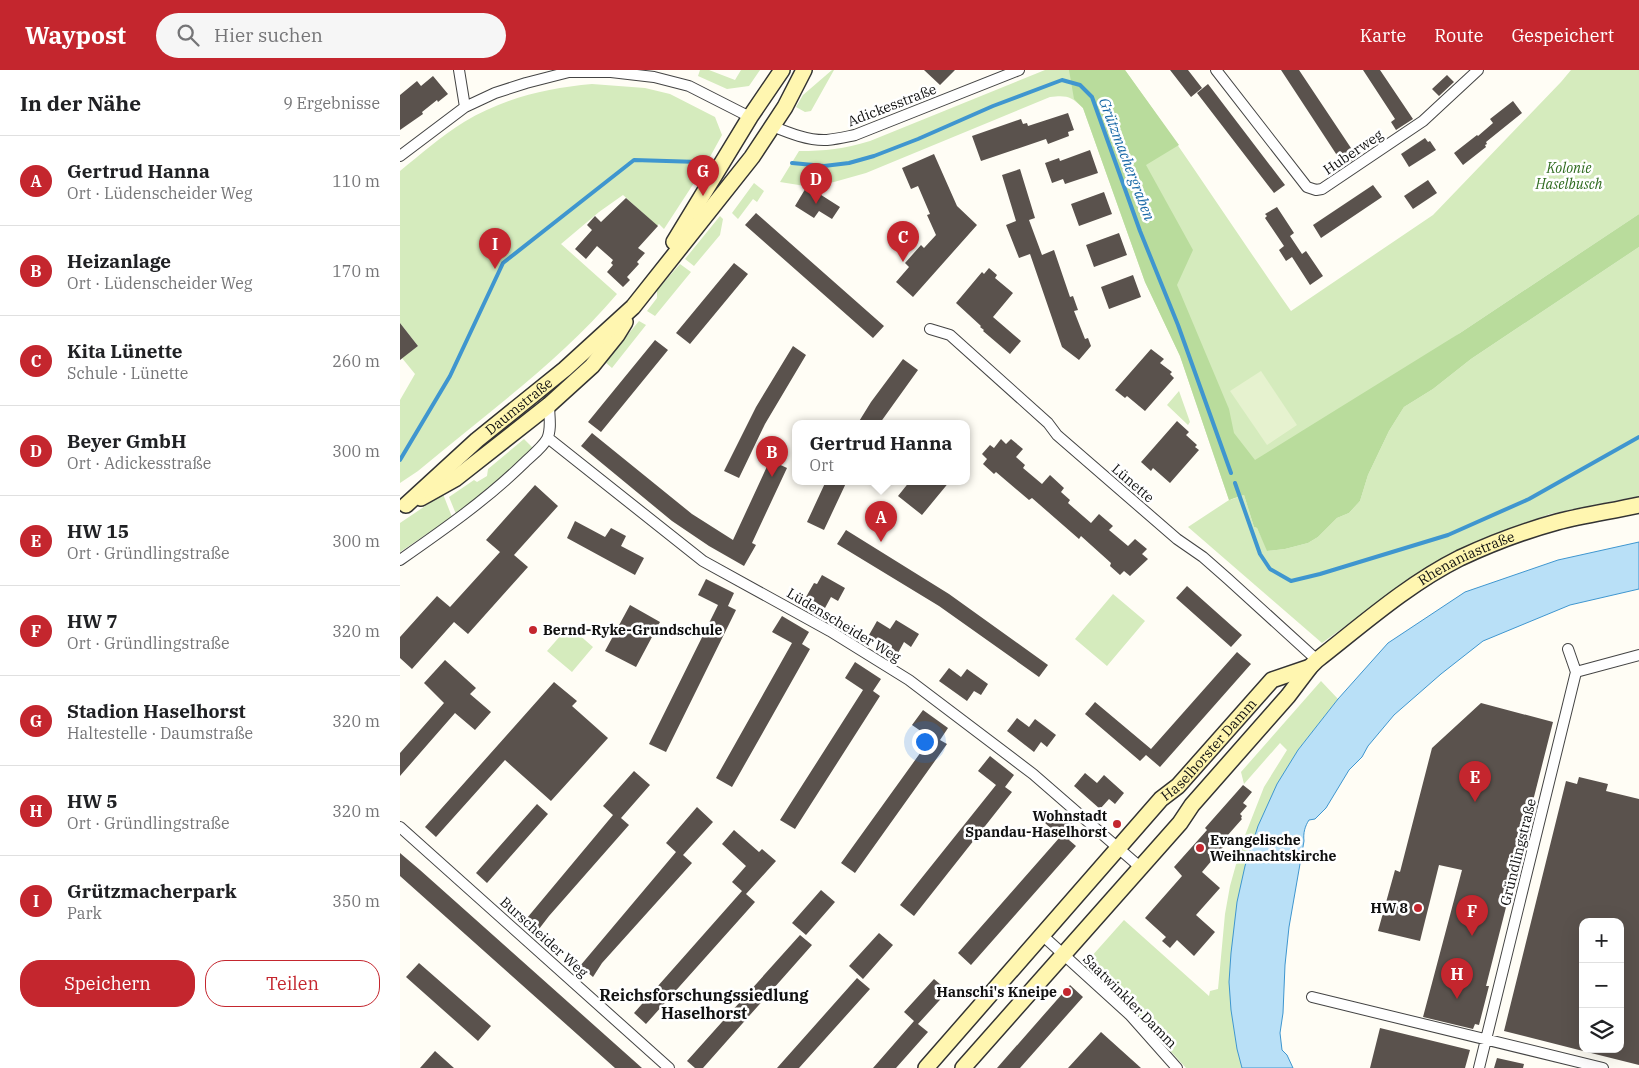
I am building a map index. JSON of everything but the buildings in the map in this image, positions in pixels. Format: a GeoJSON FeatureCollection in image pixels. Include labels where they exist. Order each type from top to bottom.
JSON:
{"type":"FeatureCollection","features":[{"type":"Feature","properties":{"kind":"street"},"geometry":{"type":"LineString","coordinates":[[459,70],[464,107]]}},
{"type":"Feature","properties":{"kind":"street","name":"Daumstraße"},"geometry":{"type":"LineString","coordinates":[[655,279],[675,241],[750,117],[782,70]]}},
{"type":"Feature","properties":{"kind":"street","name":"Daumstraße"},"geometry":{"type":"LineString","coordinates":[[403,507],[456,479],[549,405],[592,366],[617,335],[633,307],[752,157],[804,70]]}},
{"type":"Feature","properties":{"kind":"street","name":"Adickesstraße"},"geometry":{"type":"LineString","coordinates":[[772,126],[818,140],[854,135],[1019,70]]}},
{"type":"Feature","properties":{"kind":"street","name":"Huberweg"},"geometry":{"type":"LineString","coordinates":[[1216,70],[1300,179],[1307,187],[1316,190],[1322,189],[1423,121],[1478,70]]}},
{"type":"Feature","properties":{"kind":"street"},"geometry":{"type":"LineString","coordinates":[[400,156],[464,107],[495,93],[569,71],[611,72],[654,77],[690,86],[750,117],[772,126]]}},
{"type":"Feature","properties":{"kind":"street","name":"Daumstraße"},"geometry":{"type":"LineString","coordinates":[[403,507],[477,440],[566,369],[633,307]]}},
{"type":"Feature","properties":{"kind":"street","name":"Lünette"},"geometry":{"type":"LineString","coordinates":[[930,329],[950,335],[1048,423],[1057,435],[1176,539],[1203,557],[1228,579],[1314,663]]}},
{"type":"Feature","properties":{"kind":"street","name":"Daumstraße"},"geometry":{"type":"LineString","coordinates":[[548,438],[550,427],[549,405]]}},
{"type":"Feature","properties":{"kind":"street"},"geometry":{"type":"LineString","coordinates":[[400,560],[498,488],[548,438]]}},
{"type":"Feature","properties":{"kind":"street","name":"Lüdenscheider Weg"},"geometry":{"type":"LineString","coordinates":[[548,438],[703,561],[830,631],[909,680],[1033,774],[1119,848]]}},
{"type":"Feature","properties":{"kind":"street","name":"Rhenaniastraße"},"geometry":{"type":"LineString","coordinates":[[1314,663],[1382,608],[1421,581],[1459,559],[1494,544],[1557,522],[1639,505]]}},
{"type":"Feature","properties":{"kind":"street"},"geometry":{"type":"LineString","coordinates":[[1568,649],[1576,672],[1639,655]]}},
{"type":"Feature","properties":{"kind":"street","name":"Haselhorster Damm"},"geometry":{"type":"LineString","coordinates":[[926,1068],[1161,799],[1178,786],[1272,680],[1314,663]]}},
{"type":"Feature","properties":{"kind":"street","name":"Haselhorster Damm"},"geometry":{"type":"LineString","coordinates":[[963,1068],[1180,822],[1192,805],[1288,696],[1314,663]]}},
{"type":"Feature","properties":{"kind":"street","name":"Gründlingstraße"},"geometry":{"type":"LineString","coordinates":[[1479,1068],[1576,672]]}},
{"type":"Feature","properties":{"kind":"street","name":"Burscheider Weg"},"geometry":{"type":"LineString","coordinates":[[400,827],[669,1068]]}},
{"type":"Feature","properties":{"kind":"street"},"geometry":{"type":"LineString","coordinates":[[1119,848],[1140,867]]}},
{"type":"Feature","properties":{"kind":"street"},"geometry":{"type":"LineString","coordinates":[[1042,935],[1063,955]]}},
{"type":"Feature","properties":{"kind":"street","name":"Saatwinkler Damm"},"geometry":{"type":"LineString","coordinates":[[1063,955],[1130,1015],[1178,1068]]}},
{"type":"Feature","properties":{"kind":"street"},"geometry":{"type":"LineString","coordinates":[[1312,998],[1603,1068]]}},
{"type":"Feature","properties":{"kind":"green space"},"geometry":{"type":"Polygon","coordinates":[[[700,70],[709,70],[735,80],[741,70],[760,70],[749,86],[727,89],[698,76],[700,70]]]}},
{"type":"Feature","properties":{"kind":"green space"},"geometry":{"type":"Polygon","coordinates":[[[834,70],[811,111],[805,112],[796,107],[803,95],[834,70]]]}},
{"type":"Feature","properties":{"kind":"green space","name":"Kolonie Haselbusch"},"geometry":{"type":"Polygon","coordinates":[[[1045,70],[1125,70],[1291,311],[1433,215],[1571,70],[1639,70],[1639,214],[1460,333],[1230,500],[1244,495],[1254,527],[1257,528],[1268,551],[1308,543],[1318,537],[1337,518],[1349,513],[1360,501],[1368,475],[1389,431],[1404,407],[1433,389],[1471,359],[1639,247],[1639,496],[1550,514],[1499,532],[1461,549],[1413,577],[1322,643],[1188,527],[1229,500],[1180,356],[1145,282],[1083,108],[1079,104],[1068,97],[1050,97],[866,173],[834,182],[805,186],[780,182],[799,151],[834,149],[870,141],[1045,70]]]}},
{"type":"Feature","properties":{"kind":"green space"},"geometry":{"type":"Polygon","coordinates":[[[1069,70],[1125,70],[1179,145],[1146,165],[1193,250],[1177,285],[1229,409],[1234,433],[1255,460],[1460,333],[1639,214],[1639,247],[1471,359],[1433,389],[1404,407],[1389,431],[1368,475],[1360,501],[1349,513],[1337,518],[1318,537],[1308,543],[1267,551],[1257,528],[1254,527],[1244,495],[1229,500],[1180,356],[1145,282],[1083,108],[1074,99],[1069,70]]]}},
{"type":"Feature","properties":{"kind":"green space"},"geometry":{"type":"Polygon","coordinates":[[[592,84],[645,88],[670,94],[715,117],[722,135],[705,166],[664,229],[659,224],[657,226],[623,195],[599,212],[561,244],[617,294],[595,319],[547,364],[496,408],[418,471],[400,483],[400,400],[415,374],[402,358],[418,346],[400,323],[400,171],[456,127],[495,106],[542,91],[592,84]]]}},
{"type":"Feature","properties":{"kind":"green space"},"geometry":{"type":"Polygon","coordinates":[[[754,183],[764,191],[757,202],[753,199],[738,219],[732,213],[754,183]]]}},
{"type":"Feature","properties":{"kind":"green space"},"geometry":{"type":"Polygon","coordinates":[[[720,216],[723,219],[720,235],[694,266],[685,259],[720,216]]]}},
{"type":"Feature","properties":{"kind":"green space"},"geometry":{"type":"Polygon","coordinates":[[[680,264],[691,272],[655,316],[647,311],[657,298],[657,290],[680,264]]]}},
{"type":"Feature","properties":{"kind":"green space"},"geometry":{"type":"Polygon","coordinates":[[[639,321],[646,325],[612,368],[605,362],[639,321]]]}},
{"type":"Feature","properties":{"kind":"green space"},"geometry":{"type":"Polygon","coordinates":[[[1261,371],[1297,425],[1267,445],[1230,391],[1261,371]]]}},
{"type":"Feature","properties":{"kind":"green space"},"geometry":{"type":"Polygon","coordinates":[[[1179,391],[1190,422],[1188,425],[1167,405],[1179,391]]]}},
{"type":"Feature","properties":{"kind":"green space"},"geometry":{"type":"Polygon","coordinates":[[[524,439],[533,448],[505,477],[456,514],[449,497],[474,480],[477,482],[487,476],[488,469],[524,439]]]}},
{"type":"Feature","properties":{"kind":"green space"},"geometry":{"type":"Polygon","coordinates":[[[443,494],[452,517],[400,552],[400,523],[443,494]]]}},
{"type":"Feature","properties":{"kind":"green space"},"geometry":{"type":"Polygon","coordinates":[[[1113,594],[1145,621],[1107,666],[1075,639],[1113,594]]]}},
{"type":"Feature","properties":{"kind":"green space"},"geometry":{"type":"Polygon","coordinates":[[[569,626],[593,647],[572,672],[547,651],[569,626]]]}},
{"type":"Feature","properties":{"kind":"green space"},"geometry":{"type":"Polygon","coordinates":[[[1321,681],[1338,699],[1298,750],[1231,953],[1232,1011],[1242,1068],[1186,1068],[1143,1021],[1083,966],[1124,920],[1209,996],[1210,991],[1218,989],[1225,914],[1230,886],[1242,843],[1264,787],[1287,750],[1280,743],[1244,784],[1241,772],[1321,681]]]}},
{"type":"Feature","properties":{"kind":"water"},"geometry":{"type":"Polygon","coordinates":[[[1639,542],[1639,589],[1570,605],[1483,641],[1394,715],[1368,746],[1362,757],[1349,770],[1326,808],[1315,819],[1309,820],[1304,832],[1289,927],[1280,1033],[1282,1050],[1287,1055],[1293,1068],[1242,1068],[1231,1010],[1229,982],[1237,902],[1245,866],[1258,826],[1277,784],[1298,750],[1338,699],[1388,643],[1465,592],[1558,560],[1639,542]]]}},
{"type":"Feature","properties":{"kind":"waterway","name":"Grützmachergraben"},"geometry":{"type":"LineString","coordinates":[[792,163],[824,166],[849,163],[874,156],[918,139],[993,106],[1062,80],[1080,85],[1092,97],[1140,231],[1178,325],[1231,473]]}},
{"type":"Feature","properties":{"kind":"waterway","name":"Grützmachergraben"},"geometry":{"type":"LineString","coordinates":[[400,460],[450,376],[503,263],[634,160],[699,162]]}},
{"type":"Feature","properties":{"kind":"waterway"},"geometry":{"type":"LineString","coordinates":[[1235,483],[1260,554],[1270,569],[1291,581],[1448,535],[1529,499],[1639,437]]}},
{"type":"Feature","properties":{"kind":"place","name":"Stadion Haselhorst"},"geometry":{"type":"Point","coordinates":[703,196]}},
{"type":"Feature","properties":{"kind":"place","name":"Beyer GmbH"},"geometry":{"type":"Point","coordinates":[816,204]}},
{"type":"Feature","properties":{"kind":"place","name":"Kita Lünette"},"geometry":{"type":"Point","coordinates":[903,262]}},
{"type":"Feature","properties":{"kind":"place","name":"Grützmacherpark"},"geometry":{"type":"Point","coordinates":[495,269]}},
{"type":"Feature","properties":{"kind":"place","name":"Heizanlage"},"geometry":{"type":"Point","coordinates":[772,477]}},
{"type":"Feature","properties":{"kind":"place","name":"Gertrud Hanna"},"geometry":{"type":"Point","coordinates":[881,542]}},
{"type":"Feature","properties":{"kind":"place","name":"Bernd-Ryke-Grundschule"},"geometry":{"type":"Point","coordinates":[533,630]}},
{"type":"Feature","properties":{"kind":"place","name":"HW 15"},"geometry":{"type":"Point","coordinates":[1475,802]}},
{"type":"Feature","properties":{"kind":"place","name":"Wohnstadt Spandau-Haselhorst"},"geometry":{"type":"Point","coordinates":[1117,824]}},
{"type":"Feature","properties":{"kind":"place","name":"Evangelische Weihnachtskirche"},"geometry":{"type":"Point","coordinates":[1200,848]}},
{"type":"Feature","properties":{"kind":"place","name":"HW 8"},"geometry":{"type":"Point","coordinates":[1418,908]}},
{"type":"Feature","properties":{"kind":"place","name":"HW 7"},"geometry":{"type":"Point","coordinates":[1472,936]}},
{"type":"Feature","properties":{"kind":"place","name":"Hanschi's Kneipe"},"geometry":{"type":"Point","coordinates":[1067,992]}},
{"type":"Feature","properties":{"kind":"place","name":"HW 5"},"geometry":{"type":"Point","coordinates":[1457,999]}},
{"type":"Feature","properties":{"kind":"district","name":"Reichsforschungssiedlung Haselhorst"},"geometry":{"type":"Point","coordinates":[704,1004]}}]}
